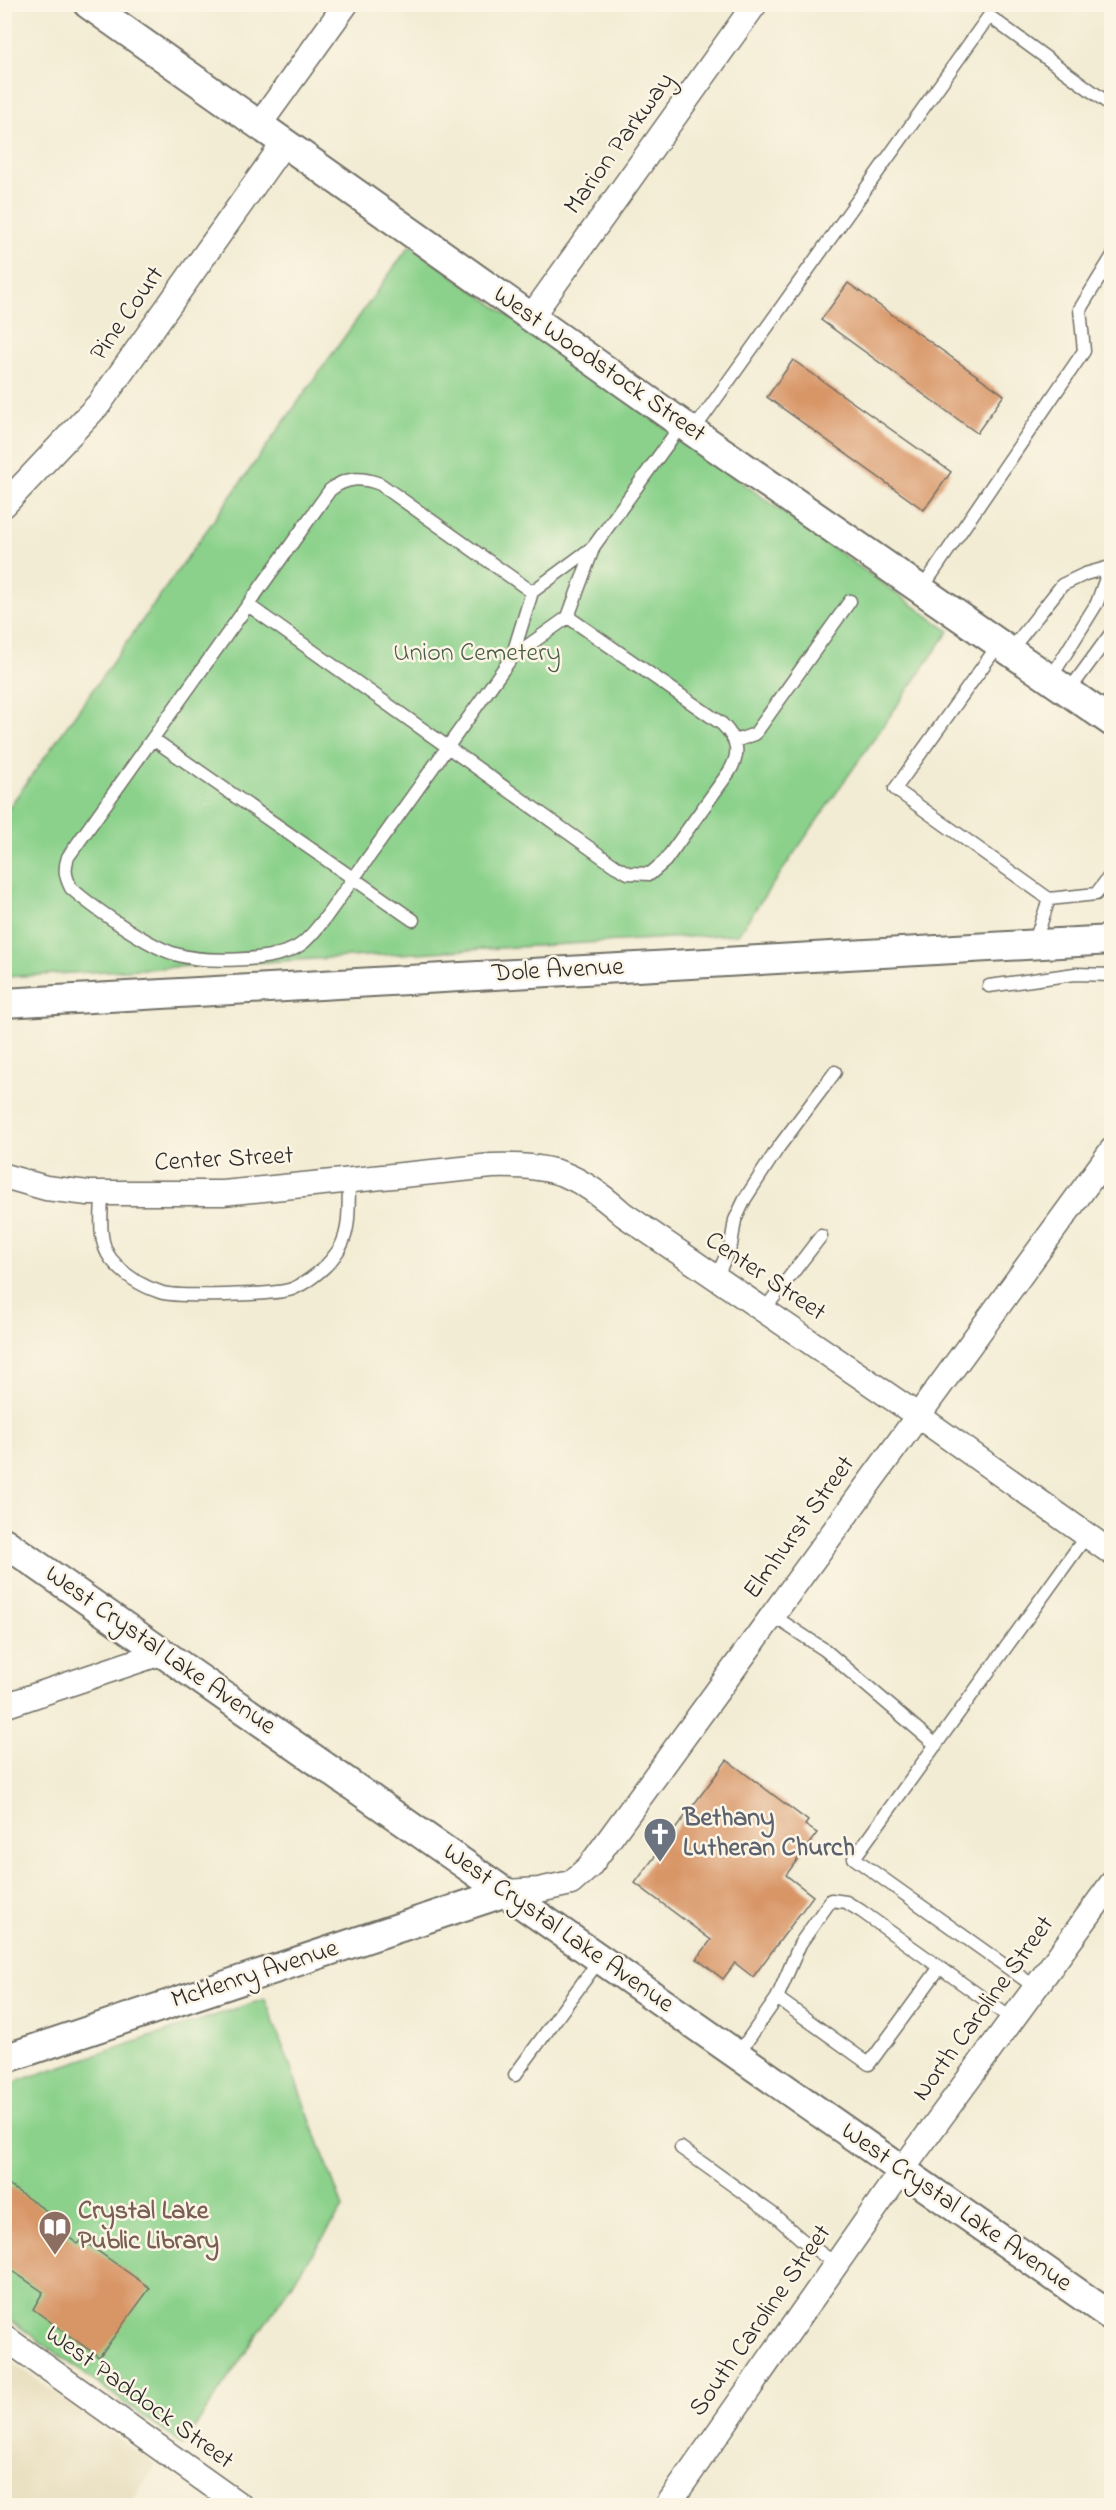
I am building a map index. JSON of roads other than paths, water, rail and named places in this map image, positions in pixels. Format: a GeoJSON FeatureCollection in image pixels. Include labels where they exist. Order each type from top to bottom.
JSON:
{"type":"FeatureCollection","features":[{"type":"Feature","properties":{"kind":"street","name":"West Woodstock Street"},"geometry":{"type":"LineString","coordinates":[[88,4],[688,428],[1112,722]]}},
{"type":"Feature","properties":{"kind":"street"},"geometry":{"type":"LineString","coordinates":[[259,125],[346,4]]}},
{"type":"Feature","properties":{"kind":"street","name":"Marion Parkway"},"geometry":{"type":"LineString","coordinates":[[531,317],[755,4]]}},
{"type":"Feature","properties":{"kind":"street","name":"Pine Court"},"geometry":{"type":"LineString","coordinates":[[4,505],[46,464],[99,404],[284,143]]}},
{"type":"Feature","properties":{"kind":"street","name":"Dole Avenue"},"geometry":{"type":"LineString","coordinates":[[4,1002],[1112,940]]}},
{"type":"Feature","properties":{"kind":"street","name":"Elmhurst Street"},"geometry":{"type":"LineString","coordinates":[[506,1892],[539,1890],[571,1883],[589,1868],[1112,1150]]}},
{"type":"Feature","properties":{"kind":"street","name":"Center Street"},"geometry":{"type":"LineString","coordinates":[[4,1176],[46,1188],[102,1193],[223,1193],[492,1166],[523,1165],[549,1168],[575,1178],[598,1192],[623,1214],[917,1415],[1112,1553]]}},
{"type":"Feature","properties":{"kind":"street","name":"West Crystal Lake Avenue"},"geometry":{"type":"LineString","coordinates":[[4,1542],[1112,2317]]}},
{"type":"Feature","properties":{"kind":"street"},"geometry":{"type":"LineString","coordinates":[[4,1706],[161,1653]]}},
{"type":"Feature","properties":{"kind":"street","name":"North Caroline Street"},"geometry":{"type":"LineString","coordinates":[[902,2170],[1112,1883]]}},
{"type":"Feature","properties":{"kind":"street","name":"McHenry Avenue"},"geometry":{"type":"LineString","coordinates":[[4,2059],[506,1892]]}},
{"type":"Feature","properties":{"kind":"street","name":"South Caroline Street"},"geometry":{"type":"LineString","coordinates":[[667,2505],[902,2170]]}},
{"type":"Feature","properties":{"kind":"street","name":"West Paddock Street"},"geometry":{"type":"LineString","coordinates":[[4,2337],[241,2505]]}},
{"type":"Feature","properties":{"kind":"lane"},"geometry":{"type":"LineString","coordinates":[[532,592],[380,484],[358,478],[338,483],[330,490],[68,857],[64,867],[71,888],[163,950],[193,957],[237,959],[274,954],[298,946],[323,921],[512,657],[532,592],[594,546],[688,428],[989,16],[1112,106]]}},
{"type":"Feature","properties":{"kind":"lane"},"geometry":{"type":"LineString","coordinates":[[921,590],[1084,351],[1080,309],[1112,256]]}},
{"type":"Feature","properties":{"kind":"lane"},"geometry":{"type":"LineString","coordinates":[[512,657],[568,617],[594,546]]}},
{"type":"Feature","properties":{"kind":"lane"},"geometry":{"type":"LineString","coordinates":[[1111,565],[1084,574],[1062,585],[1005,648],[896,789],[1049,899],[1096,894],[1112,873]]}},
{"type":"Feature","properties":{"kind":"lane"},"geometry":{"type":"LineString","coordinates":[[1059,686],[1097,603],[1111,565]]}},
{"type":"Feature","properties":{"kind":"lane"},"geometry":{"type":"LineString","coordinates":[[735,741],[755,734],[850,601]]}},
{"type":"Feature","properties":{"kind":"lane"},"geometry":{"type":"LineString","coordinates":[[248,605],[615,866],[628,873],[650,874],[665,861],[729,772],[736,761],[738,751],[735,741],[722,724],[568,617]]}},
{"type":"Feature","properties":{"kind":"lane"},"geometry":{"type":"LineString","coordinates":[[1059,686],[1112,632]]}},
{"type":"Feature","properties":{"kind":"lane"},"geometry":{"type":"LineString","coordinates":[[153,739],[413,920]]}},
{"type":"Feature","properties":{"kind":"lane"},"geometry":{"type":"LineString","coordinates":[[1034,944],[1049,899]]}},
{"type":"Feature","properties":{"kind":"lane"},"geometry":{"type":"LineString","coordinates":[[989,986],[1075,974],[1112,975]]}},
{"type":"Feature","properties":{"kind":"lane"},"geometry":{"type":"LineString","coordinates":[[716,1278],[731,1245],[735,1220],[745,1199],[778,1148],[835,1072]]}},
{"type":"Feature","properties":{"kind":"lane"},"geometry":{"type":"LineString","coordinates":[[102,1193],[102,1240],[110,1258],[134,1281],[162,1294],[262,1294],[292,1289],[315,1274],[336,1255],[347,1233],[349,1180]]}},
{"type":"Feature","properties":{"kind":"lane"},"geometry":{"type":"LineString","coordinates":[[764,1310],[820,1236]]}},
{"type":"Feature","properties":{"kind":"lane"},"geometry":{"type":"LineString","coordinates":[[1035,1987],[854,1858],[1087,1535]]}},
{"type":"Feature","properties":{"kind":"lane"},"geometry":{"type":"LineString","coordinates":[[772,1615],[825,1650],[936,1745]]}},
{"type":"Feature","properties":{"kind":"lane"},"geometry":{"type":"LineString","coordinates":[[738,2054],[777,1998],[800,1944],[831,1900],[846,1902],[861,1911],[1012,2019]]}},
{"type":"Feature","properties":{"kind":"lane"},"geometry":{"type":"LineString","coordinates":[[515,2074],[600,1958]]}},
{"type":"Feature","properties":{"kind":"lane"},"geometry":{"type":"LineString","coordinates":[[777,1998],[869,2064],[940,1967]]}},
{"type":"Feature","properties":{"kind":"lane"},"geometry":{"type":"LineString","coordinates":[[681,2148],[773,2214],[801,2239],[836,2264]]}},
{"type":"Feature","properties":{"kind":"place","name":"Bethany Lutheran Church"},"geometry":{"type":"Point","coordinates":[660,1863]}},
{"type":"Feature","properties":{"kind":"place","name":"Crystal Lake Public Library"},"geometry":{"type":"Point","coordinates":[55,2256]}},
{"type":"Feature","properties":{"kind":"park label","name":"Union Cemetery"},"geometry":{"type":"Point","coordinates":[477,654]}}]}
